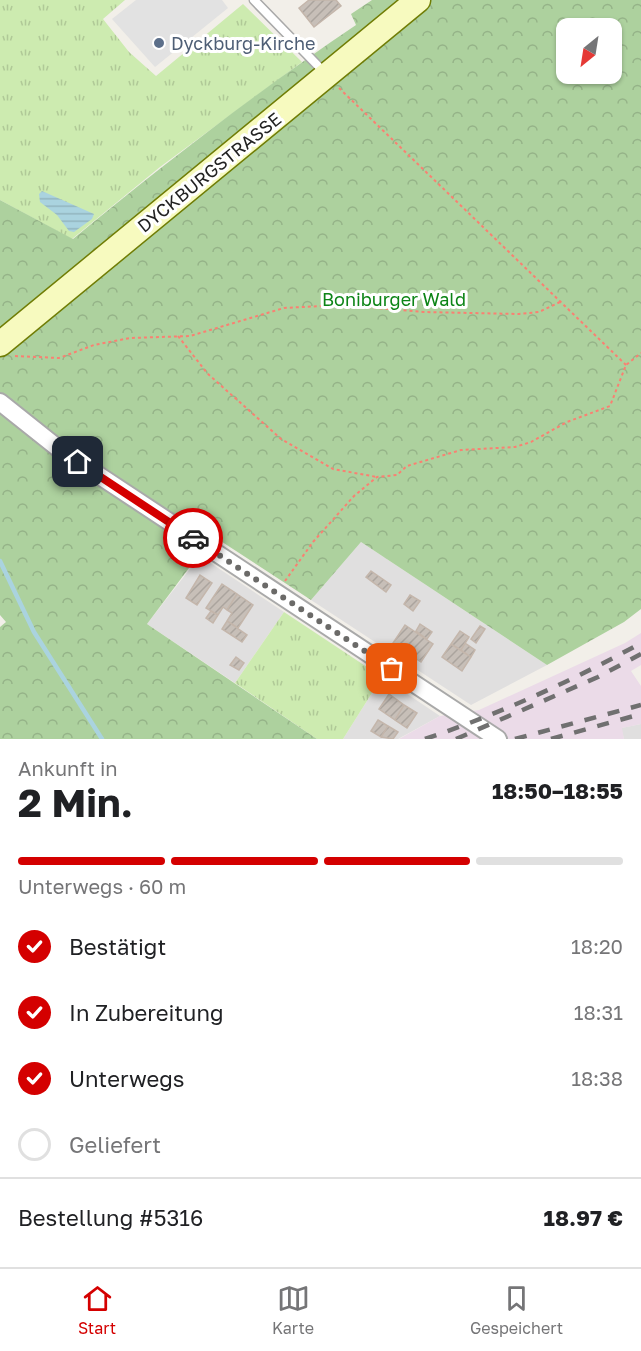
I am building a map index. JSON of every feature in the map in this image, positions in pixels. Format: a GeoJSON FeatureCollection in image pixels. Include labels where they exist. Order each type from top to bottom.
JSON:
{"type":"FeatureCollection","features":[{"type":"Feature","properties":{"kind":"street","name":"DYCKBURGSTRASSE"},"geometry":{"type":"LineString","coordinates":[[5,349],[332,80],[418,0]]}},
{"type":"Feature","properties":{"kind":"street"},"geometry":{"type":"LineString","coordinates":[[0,402],[41,436],[498,739]]}},
{"type":"Feature","properties":{"kind":"lane"},"geometry":{"type":"LineString","coordinates":[[254,0],[332,80]]}},
{"type":"Feature","properties":{"kind":"path"},"geometry":{"type":"LineString","coordinates":[[332,80],[626,365]]}},
{"type":"Feature","properties":{"kind":"path"},"geometry":{"type":"LineString","coordinates":[[5,349],[59,358],[109,342],[143,336],[197,334],[274,310],[296,307],[340,305],[423,312],[519,314],[539,312],[561,302]]}},
{"type":"Feature","properties":{"kind":"path"},"geometry":{"type":"LineString","coordinates":[[178,336],[207,374],[281,439],[333,469],[377,477],[397,475],[407,466],[461,450],[515,447],[537,440],[567,422],[610,406],[626,365],[641,353]]}},
{"type":"Feature","properties":{"kind":"path"},"geometry":{"type":"LineString","coordinates":[[276,593],[313,542],[354,496],[377,477]]}},
{"type":"Feature","properties":{"kind":"shaded area","name":"Dyckburg-Kirche"},"geometry":{"type":"Polygon","coordinates":[[[136,0],[222,0],[228,8],[155,67],[112,19],[136,0]]]}},
{"type":"Feature","properties":{"kind":"shaded area"},"geometry":{"type":"Polygon","coordinates":[[[361,542],[547,665],[471,705],[311,600],[361,542]]]}},
{"type":"Feature","properties":{"kind":"shaded area"},"geometry":{"type":"Polygon","coordinates":[[[200,556],[284,612],[235,683],[147,624],[200,556]]]}},
{"type":"Feature","properties":{"kind":"shaded area"},"geometry":{"type":"Polygon","coordinates":[[[641,633],[641,665],[631,671],[641,686],[641,724],[622,728],[624,739],[399,739],[440,716],[479,710],[625,643],[641,633]]]}},
{"type":"Feature","properties":{"kind":"shaded area"},"geometry":{"type":"Polygon","coordinates":[[[382,677],[440,716],[398,739],[343,739],[382,677]]]}},
{"type":"Feature","properties":{"kind":"shaded area"},"geometry":{"type":"Polygon","coordinates":[[[641,724],[641,739],[624,739],[621,728],[641,724]]]}},
{"type":"Feature","properties":{"kind":"green space"},"geometry":{"type":"Polygon","coordinates":[[[0,0],[125,0],[103,19],[129,52],[156,76],[243,4],[302,62],[160,167],[72,239],[0,200],[0,0]]]}},
{"type":"Feature","properties":{"kind":"green space","name":"Boniburger Wald"},"geometry":{"type":"Polygon","coordinates":[[[372,0],[641,0],[641,609],[624,622],[547,665],[361,542],[311,600],[213,536],[147,624],[317,739],[0,739],[0,627],[6,622],[0,615],[0,200],[73,239],[212,129],[356,25],[351,14],[372,0]]]}},
{"type":"Feature","properties":{"kind":"green space"},"geometry":{"type":"Polygon","coordinates":[[[284,612],[382,677],[343,739],[317,739],[235,683],[284,612]]]}},
{"type":"Feature","properties":{"kind":"water"},"geometry":{"type":"Polygon","coordinates":[[[42,191],[94,214],[92,219],[74,232],[69,231],[57,215],[40,202],[39,194],[42,191]]]}},
{"type":"Feature","properties":{"kind":"building"},"geometry":{"type":"Polygon","coordinates":[[[309,0],[336,0],[341,6],[314,27],[299,8],[309,0]]]}},
{"type":"Feature","properties":{"kind":"building"},"geometry":{"type":"Polygon","coordinates":[[[371,571],[391,585],[386,592],[366,577],[371,571]]]}},
{"type":"Feature","properties":{"kind":"building"},"geometry":{"type":"Polygon","coordinates":[[[200,575],[212,583],[197,605],[186,598],[200,575]]]}},
{"type":"Feature","properties":{"kind":"building"},"geometry":{"type":"Polygon","coordinates":[[[222,584],[237,594],[227,610],[223,607],[218,615],[206,608],[222,584]]]}},
{"type":"Feature","properties":{"kind":"building"},"geometry":{"type":"Polygon","coordinates":[[[237,594],[253,605],[238,628],[227,621],[232,613],[227,610],[237,594]]]}},
{"type":"Feature","properties":{"kind":"building"},"geometry":{"type":"Polygon","coordinates":[[[410,595],[420,601],[413,611],[404,604],[410,595]]]}},
{"type":"Feature","properties":{"kind":"building"},"geometry":{"type":"Polygon","coordinates":[[[211,611],[218,615],[213,623],[206,618],[211,611]]]}},
{"type":"Feature","properties":{"kind":"building"},"geometry":{"type":"Polygon","coordinates":[[[227,621],[247,635],[242,642],[222,629],[227,621]]]}},
{"type":"Feature","properties":{"kind":"building"},"geometry":{"type":"Polygon","coordinates":[[[420,624],[432,632],[427,639],[416,631],[420,624]]]}},
{"type":"Feature","properties":{"kind":"building"},"geometry":{"type":"Polygon","coordinates":[[[405,625],[433,644],[421,662],[393,643],[405,625]]]}},
{"type":"Feature","properties":{"kind":"building"},"geometry":{"type":"Polygon","coordinates":[[[480,626],[485,629],[476,643],[471,639],[480,626]]]}},
{"type":"Feature","properties":{"kind":"building"},"geometry":{"type":"Polygon","coordinates":[[[460,631],[469,637],[461,650],[451,644],[460,631]]]}},
{"type":"Feature","properties":{"kind":"building"},"geometry":{"type":"Polygon","coordinates":[[[465,643],[475,650],[471,657],[461,650],[465,643]]]}},
{"type":"Feature","properties":{"kind":"building"},"geometry":{"type":"Polygon","coordinates":[[[451,644],[471,657],[462,671],[442,657],[451,644]]]}},
{"type":"Feature","properties":{"kind":"building"},"geometry":{"type":"Polygon","coordinates":[[[236,657],[244,663],[239,670],[230,665],[236,657]]]}},
{"type":"Feature","properties":{"kind":"building"},"geometry":{"type":"Polygon","coordinates":[[[389,694],[404,705],[395,720],[379,709],[389,694]]]}},
{"type":"Feature","properties":{"kind":"building"},"geometry":{"type":"Polygon","coordinates":[[[404,705],[417,713],[407,728],[395,720],[404,705]]]}},
{"type":"Feature","properties":{"kind":"building"},"geometry":{"type":"Polygon","coordinates":[[[378,720],[388,726],[381,737],[371,731],[378,720]]]}},
{"type":"Feature","properties":{"kind":"building"},"geometry":{"type":"Polygon","coordinates":[[[388,726],[398,732],[393,739],[381,737],[388,726]]]}},
{"type":"Feature","properties":{"kind":"waterway"},"geometry":{"type":"LineString","coordinates":[[0,561],[34,632],[102,739]]}},
{"type":"Feature","properties":{"kind":"railway"},"geometry":{"type":"LineString","coordinates":[[425,739],[535,696],[641,643]]}},
{"type":"Feature","properties":{"kind":"railway"},"geometry":{"type":"LineString","coordinates":[[456,739],[598,677],[641,654]]}},
{"type":"Feature","properties":{"kind":"railway"},"geometry":{"type":"LineString","coordinates":[[515,739],[641,705]]}},
{"type":"Feature","properties":{"kind":"railway"},"geometry":{"type":"LineString","coordinates":[[551,739],[641,714]]}},
{"type":"Feature","properties":{"kind":"way so far"},"geometry":{"type":"LineString","coordinates":[[193,538],[392,669]]}},
{"type":"Feature","properties":{"kind":"place","name":"Dyckburg-Kirche"},"geometry":{"type":"Point","coordinates":[159,43]}},
{"type":"Feature","properties":{"kind":"route"},"geometry":{"type":"LineString","coordinates":[[78,462],[193,538]]}}]}
